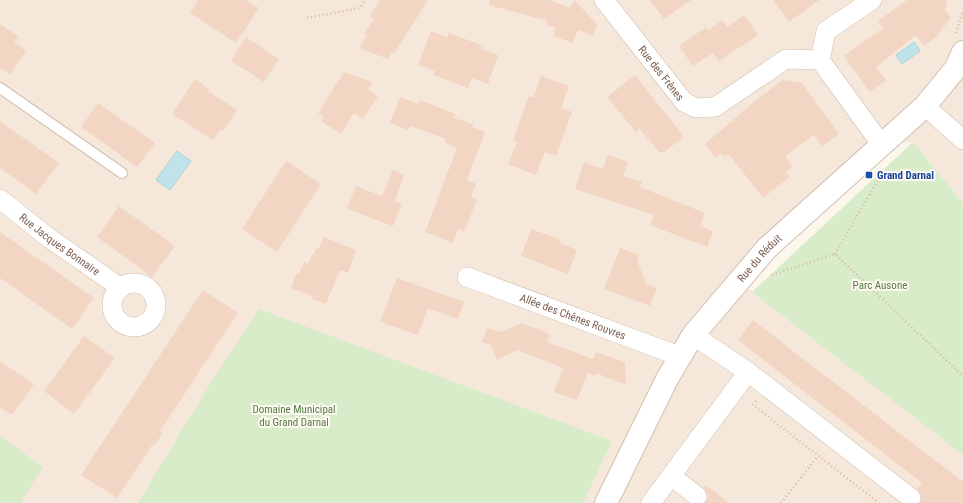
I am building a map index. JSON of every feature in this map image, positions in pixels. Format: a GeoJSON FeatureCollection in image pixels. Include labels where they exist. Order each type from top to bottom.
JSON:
{"type":"FeatureCollection","features":[{"type":"Feature","properties":{"kind":"street","name":"Rue des Frênes"},"geometry":{"type":"LineString","coordinates":[[604,0],[684,102],[696,108],[715,106],[786,59],[820,60]]}},
{"type":"Feature","properties":{"kind":"street"},"geometry":{"type":"LineString","coordinates":[[872,0],[826,30],[820,60],[881,144]]}},
{"type":"Feature","properties":{"kind":"street","name":"Rue du Réduit"},"geometry":{"type":"LineString","coordinates":[[606,503],[679,356],[693,335],[767,248],[925,106],[956,68],[963,52]]}},
{"type":"Feature","properties":{"kind":"street"},"geometry":{"type":"LineString","coordinates":[[925,106],[963,140]]}},
{"type":"Feature","properties":{"kind":"street","name":"Rue Jacques Bonnaire"},"geometry":{"type":"LineString","coordinates":[[0,199],[49,238],[121,288]]}},
{"type":"Feature","properties":{"kind":"street","name":"Allée des Chênes Rouvres"},"geometry":{"type":"LineString","coordinates":[[467,276],[679,356]]}},
{"type":"Feature","properties":{"kind":"street"},"geometry":{"type":"LineString","coordinates":[[693,335],[748,372],[910,498]]}},
{"type":"Feature","properties":{"kind":"street"},"geometry":{"type":"LineString","coordinates":[[652,503],[748,372]]}},
{"type":"Feature","properties":{"kind":"street"},"geometry":{"type":"LineString","coordinates":[[671,476],[697,496]]}},
{"type":"Feature","properties":{"kind":"lane"},"geometry":{"type":"LineString","coordinates":[[0,88],[122,173]]}},
{"type":"Feature","properties":{"kind":"path"},"geometry":{"type":"LineString","coordinates":[[307,18],[360,8],[365,0]]}},
{"type":"Feature","properties":{"kind":"path"},"geometry":{"type":"LineString","coordinates":[[768,276],[835,254],[887,166]]}},
{"type":"Feature","properties":{"kind":"path"},"geometry":{"type":"LineString","coordinates":[[835,254],[963,376]]}},
{"type":"Feature","properties":{"kind":"path"},"geometry":{"type":"LineString","coordinates":[[781,503],[818,456]]}},
{"type":"Feature","properties":{"kind":"shaded area"},"geometry":{"type":"Polygon","coordinates":[[[0,0],[963,0],[963,203],[913,142],[881,144],[739,281],[963,455],[963,503],[0,503],[0,0]]]}},
{"type":"Feature","properties":{"kind":"green space","name":"Parc Ausone"},"geometry":{"type":"Polygon","coordinates":[[[913,142],[963,203],[963,455],[752,292],[913,142]]]}},
{"type":"Feature","properties":{"kind":"green space","name":"Domaine Municipal du Grand Darnal"},"geometry":{"type":"Polygon","coordinates":[[[259,309],[612,441],[583,503],[138,503],[207,389],[259,309]]]}},
{"type":"Feature","properties":{"kind":"green space"},"geometry":{"type":"Polygon","coordinates":[[[0,436],[43,467],[20,503],[0,503],[0,436]]]}},
{"type":"Feature","properties":{"kind":"water"},"geometry":{"type":"Polygon","coordinates":[[[914,42],[920,51],[902,64],[896,55],[914,42]]]}},
{"type":"Feature","properties":{"kind":"water"},"geometry":{"type":"Polygon","coordinates":[[[177,151],[191,161],[170,190],[156,180],[177,151]]]}},
{"type":"Feature","properties":{"kind":"building"},"geometry":{"type":"Polygon","coordinates":[[[198,0],[246,0],[259,8],[236,43],[190,13],[198,0]]]}},
{"type":"Feature","properties":{"kind":"building"},"geometry":{"type":"Polygon","coordinates":[[[380,0],[428,0],[394,54],[392,52],[388,59],[359,48],[367,36],[364,34],[374,19],[369,17],[380,0]]]}},
{"type":"Feature","properties":{"kind":"building"},"geometry":{"type":"Polygon","coordinates":[[[490,0],[550,0],[570,8],[574,0],[597,24],[593,36],[578,30],[573,43],[553,36],[556,28],[546,25],[548,21],[489,5],[490,0]]]}},
{"type":"Feature","properties":{"kind":"building"},"geometry":{"type":"Polygon","coordinates":[[[650,0],[691,0],[664,19],[650,0]]]}},
{"type":"Feature","properties":{"kind":"building"},"geometry":{"type":"Polygon","coordinates":[[[773,0],[819,0],[789,22],[773,0]]]}},
{"type":"Feature","properties":{"kind":"building"},"geometry":{"type":"Polygon","coordinates":[[[907,0],[947,0],[945,10],[951,17],[938,35],[924,46],[916,35],[876,67],[886,80],[870,92],[844,56],[883,28],[878,21],[907,0]]]}},
{"type":"Feature","properties":{"kind":"building"},"geometry":{"type":"Polygon","coordinates":[[[744,15],[758,35],[719,61],[713,53],[693,66],[679,46],[706,27],[708,31],[722,20],[727,27],[744,15]]]}},
{"type":"Feature","properties":{"kind":"building"},"geometry":{"type":"Polygon","coordinates":[[[0,24],[19,37],[14,42],[26,51],[10,75],[0,68],[0,24]]]}},
{"type":"Feature","properties":{"kind":"building"},"geometry":{"type":"Polygon","coordinates":[[[431,31],[447,37],[449,33],[484,46],[482,49],[498,55],[488,84],[472,78],[468,88],[433,75],[435,71],[418,65],[431,31]]]}},
{"type":"Feature","properties":{"kind":"building"},"geometry":{"type":"Polygon","coordinates":[[[246,37],[279,59],[264,82],[231,61],[246,37]]]}},
{"type":"Feature","properties":{"kind":"building"},"geometry":{"type":"Polygon","coordinates":[[[344,72],[373,82],[368,89],[378,96],[363,119],[354,113],[341,134],[321,121],[324,117],[318,113],[344,72]]]}},
{"type":"Feature","properties":{"kind":"building"},"geometry":{"type":"Polygon","coordinates":[[[635,75],[684,137],[664,152],[659,152],[639,128],[637,133],[607,97],[635,75]]]}},
{"type":"Feature","properties":{"kind":"building"},"geometry":{"type":"Polygon","coordinates":[[[541,76],[569,86],[561,108],[572,112],[556,156],[545,152],[536,175],[508,164],[517,142],[513,140],[529,96],[533,98],[541,76]]]}},
{"type":"Feature","properties":{"kind":"building"},"geometry":{"type":"Polygon","coordinates":[[[195,79],[209,89],[208,91],[237,110],[223,131],[220,130],[213,140],[172,114],[195,79]]]}},
{"type":"Feature","properties":{"kind":"building"},"geometry":{"type":"Polygon","coordinates":[[[783,80],[802,83],[839,134],[822,146],[814,135],[785,156],[793,167],[786,172],[790,177],[763,198],[728,154],[725,157],[721,153],[715,158],[705,144],[760,97],[783,80]]]}},
{"type":"Feature","properties":{"kind":"building"},"geometry":{"type":"Polygon","coordinates":[[[400,97],[418,104],[420,100],[456,114],[454,118],[473,124],[472,127],[485,132],[467,180],[476,184],[471,197],[477,199],[464,232],[458,229],[453,243],[425,232],[457,148],[445,143],[446,139],[410,126],[408,130],[390,123],[400,97]]]}},
{"type":"Feature","properties":{"kind":"building"},"geometry":{"type":"Polygon","coordinates":[[[98,103],[155,143],[137,167],[81,127],[98,103]]]}},
{"type":"Feature","properties":{"kind":"building"},"geometry":{"type":"Polygon","coordinates":[[[0,121],[59,163],[36,194],[0,168],[0,121]]]}},
{"type":"Feature","properties":{"kind":"building"},"geometry":{"type":"Polygon","coordinates":[[[608,155],[628,162],[623,176],[642,182],[640,187],[705,213],[700,226],[713,231],[707,247],[650,225],[654,215],[575,189],[584,162],[603,169],[608,155]]]}},
{"type":"Feature","properties":{"kind":"building"},"geometry":{"type":"Polygon","coordinates":[[[286,161],[321,184],[277,252],[242,229],[286,161]]]}},
{"type":"Feature","properties":{"kind":"building"},"geometry":{"type":"Polygon","coordinates":[[[393,170],[404,174],[395,201],[402,204],[393,226],[347,209],[356,186],[382,196],[393,170]]]}},
{"type":"Feature","properties":{"kind":"building"},"geometry":{"type":"Polygon","coordinates":[[[119,206],[175,246],[152,277],[97,237],[119,206]]]}},
{"type":"Feature","properties":{"kind":"building"},"geometry":{"type":"Polygon","coordinates":[[[531,229],[559,239],[560,243],[577,250],[568,274],[521,256],[531,229]]]}},
{"type":"Feature","properties":{"kind":"building"},"geometry":{"type":"Polygon","coordinates":[[[0,232],[94,298],[72,329],[0,278],[0,232]]]}},
{"type":"Feature","properties":{"kind":"building"},"geometry":{"type":"Polygon","coordinates":[[[324,237],[356,250],[348,273],[340,270],[326,304],[312,299],[313,296],[291,288],[297,273],[299,274],[304,262],[308,264],[312,254],[314,254],[317,247],[319,248],[324,237]]]}},
{"type":"Feature","properties":{"kind":"building"},"geometry":{"type":"Polygon","coordinates":[[[620,248],[639,255],[637,260],[646,284],[657,288],[650,306],[604,289],[620,248]]]}},
{"type":"Feature","properties":{"kind":"building"},"geometry":{"type":"Polygon","coordinates":[[[397,278],[464,302],[458,319],[428,308],[418,335],[380,322],[397,278]]]}},
{"type":"Feature","properties":{"kind":"building"},"geometry":{"type":"Polygon","coordinates":[[[203,290],[238,313],[160,431],[163,433],[154,446],[152,445],[117,498],[81,475],[203,290]]]}},
{"type":"Feature","properties":{"kind":"building"},"geometry":{"type":"Polygon","coordinates":[[[753,320],[963,482],[963,503],[920,503],[921,494],[917,489],[922,483],[738,340],[753,320]]]}},
{"type":"Feature","properties":{"kind":"building"},"geometry":{"type":"Polygon","coordinates":[[[522,323],[550,334],[547,342],[593,359],[596,352],[625,362],[626,385],[596,373],[595,376],[588,373],[577,400],[554,392],[563,368],[517,350],[497,360],[491,345],[482,342],[487,328],[501,332],[522,323]]]}},
{"type":"Feature","properties":{"kind":"building"},"geometry":{"type":"Polygon","coordinates":[[[84,336],[115,358],[74,414],[44,391],[84,336]]]}},
{"type":"Feature","properties":{"kind":"building"},"geometry":{"type":"Polygon","coordinates":[[[0,361],[34,384],[12,415],[0,407],[0,361]]]}},
{"type":"Feature","properties":{"kind":"building"},"geometry":{"type":"Polygon","coordinates":[[[706,485],[729,503],[705,503],[708,497],[704,487],[706,485]]]}},
{"type":"Feature","properties":{"kind":"place","name":"Grand Darnal"},"geometry":{"type":"Point","coordinates":[869,175]}}]}
